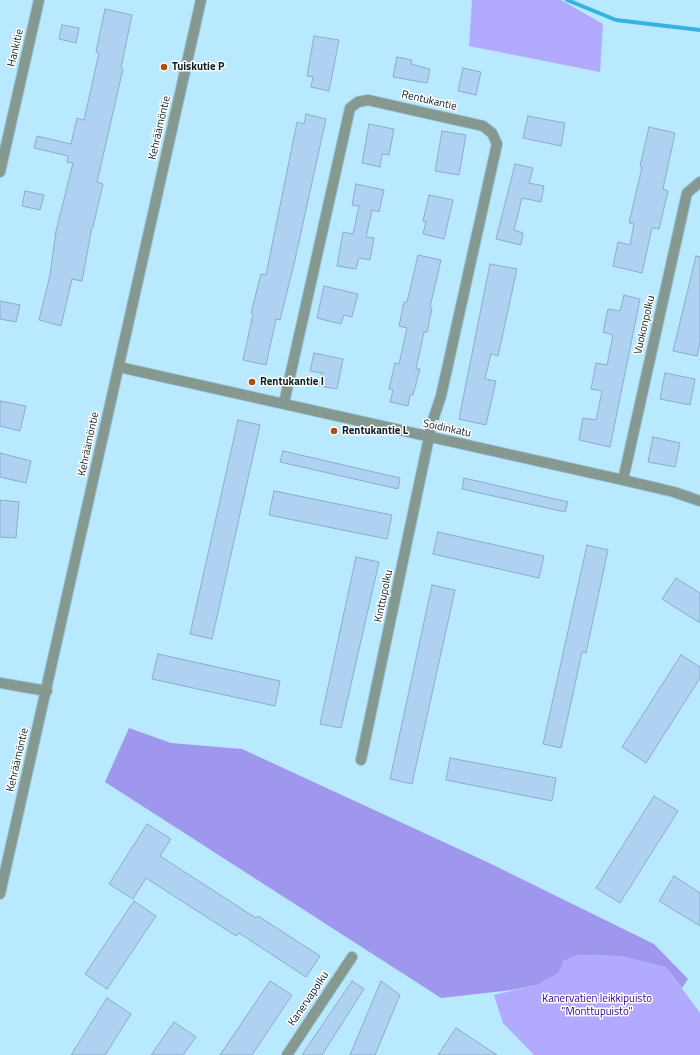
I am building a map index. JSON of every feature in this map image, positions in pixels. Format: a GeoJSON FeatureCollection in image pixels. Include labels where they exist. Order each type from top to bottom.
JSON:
{"type":"FeatureCollection","features":[{"type":"Feature","properties":{"kind":"street","name":"Hankitie"},"geometry":{"type":"LineString","coordinates":[[0,172],[39,0]]}},
{"type":"Feature","properties":{"kind":"street","name":"Kehräämöntie"},"geometry":{"type":"LineString","coordinates":[[0,894],[47,691],[201,0]]}},
{"type":"Feature","properties":{"kind":"street","name":"Rentukantie"},"geometry":{"type":"LineString","coordinates":[[284,403],[350,108],[358,102],[368,100],[483,126],[492,133],[497,144],[441,396],[432,423],[430,437]]}},
{"type":"Feature","properties":{"kind":"street","name":"Vuokonpolku"},"geometry":{"type":"LineString","coordinates":[[623,480],[687,193],[700,182]]}},
{"type":"Feature","properties":{"kind":"street","name":"Soidinkatu"},"geometry":{"type":"LineString","coordinates":[[119,367],[623,480],[674,492],[700,501]]}},
{"type":"Feature","properties":{"kind":"street","name":"Kinttupolku"},"geometry":{"type":"LineString","coordinates":[[361,760],[430,437]]}},
{"type":"Feature","properties":{"kind":"street"},"geometry":{"type":"LineString","coordinates":[[0,683],[47,691]]}},
{"type":"Feature","properties":{"kind":"street","name":"Kanervapolku"},"geometry":{"type":"LineString","coordinates":[[287,1055],[352,957]]}},
{"type":"Feature","properties":{"kind":"green space"},"geometry":{"type":"Polygon","coordinates":[[[472,0],[561,0],[603,24],[600,72],[469,46],[472,0]]]}},
{"type":"Feature","properties":{"kind":"green space","name":"Kanervatien leikkipuisto \"Monttupuisto\""},"geometry":{"type":"Polygon","coordinates":[[[578,955],[620,956],[666,967],[700,1013],[700,1055],[534,1055],[503,1023],[494,995],[536,985],[563,961],[578,955]]]}},
{"type":"Feature","properties":{"kind":"shaded area"},"geometry":{"type":"Polygon","coordinates":[[[129,728],[171,743],[242,749],[487,862],[654,944],[688,979],[682,988],[666,967],[620,956],[578,955],[563,961],[558,973],[536,985],[512,990],[441,998],[105,782],[129,728]]]}},
{"type":"Feature","properties":{"kind":"building"},"geometry":{"type":"Polygon","coordinates":[[[105,9],[132,15],[121,68],[123,69],[97,182],[103,184],[92,227],[82,281],[72,279],[61,326],[39,320],[50,275],[56,231],[73,163],[67,162],[68,156],[34,148],[37,136],[71,144],[77,118],[84,120],[99,53],[96,52],[105,9]]]}},
{"type":"Feature","properties":{"kind":"building"},"geometry":{"type":"Polygon","coordinates":[[[62,25],[79,28],[76,43],[59,39],[62,25]]]}},
{"type":"Feature","properties":{"kind":"building"},"geometry":{"type":"Polygon","coordinates":[[[314,36],[339,40],[329,91],[311,87],[313,77],[307,76],[314,36]]]}},
{"type":"Feature","properties":{"kind":"building"},"geometry":{"type":"Polygon","coordinates":[[[397,57],[412,60],[411,64],[430,69],[427,83],[393,77],[397,57]]]}},
{"type":"Feature","properties":{"kind":"building"},"geometry":{"type":"Polygon","coordinates":[[[463,68],[481,72],[476,95],[458,91],[463,68]]]}},
{"type":"Feature","properties":{"kind":"building"},"geometry":{"type":"Polygon","coordinates":[[[306,114],[326,119],[294,264],[280,320],[276,319],[266,365],[243,360],[253,314],[251,313],[261,274],[266,275],[297,122],[304,124],[306,114]]]}},
{"type":"Feature","properties":{"kind":"building"},"geometry":{"type":"Polygon","coordinates":[[[528,116],[565,123],[561,146],[523,138],[528,116]]]}},
{"type":"Feature","properties":{"kind":"building"},"geometry":{"type":"Polygon","coordinates":[[[369,124],[394,129],[389,155],[382,154],[380,167],[362,163],[369,124]]]}},
{"type":"Feature","properties":{"kind":"building"},"geometry":{"type":"Polygon","coordinates":[[[649,127],[675,133],[663,189],[668,191],[659,229],[652,228],[642,273],[613,266],[618,242],[630,245],[634,224],[629,223],[642,167],[640,166],[649,127]]]}},
{"type":"Feature","properties":{"kind":"building"},"geometry":{"type":"Polygon","coordinates":[[[442,131],[466,135],[459,175],[435,171],[442,131]]]}},
{"type":"Feature","properties":{"kind":"building"},"geometry":{"type":"Polygon","coordinates":[[[515,164],[533,168],[529,183],[544,186],[541,202],[522,198],[514,230],[523,233],[521,245],[496,239],[515,164]]]}},
{"type":"Feature","properties":{"kind":"building"},"geometry":{"type":"Polygon","coordinates":[[[356,184],[384,190],[379,212],[372,210],[366,237],[374,238],[370,260],[359,258],[356,269],[337,266],[343,232],[353,234],[359,206],[352,205],[356,184]]]}},
{"type":"Feature","properties":{"kind":"building"},"geometry":{"type":"Polygon","coordinates":[[[25,191],[44,195],[40,210],[22,206],[25,191]]]}},
{"type":"Feature","properties":{"kind":"building"},"geometry":{"type":"Polygon","coordinates":[[[429,195],[453,200],[444,239],[423,234],[426,222],[423,221],[429,195]]]}},
{"type":"Feature","properties":{"kind":"building"},"geometry":{"type":"Polygon","coordinates":[[[418,255],[441,260],[430,307],[432,308],[427,332],[424,332],[416,369],[420,369],[413,395],[410,395],[408,406],[390,402],[393,390],[389,389],[395,363],[399,364],[407,328],[399,326],[404,302],[407,302],[418,255]]]}},
{"type":"Feature","properties":{"kind":"building"},"geometry":{"type":"Polygon","coordinates":[[[696,256],[700,257],[700,342],[697,356],[673,351],[696,256]]]}},
{"type":"Feature","properties":{"kind":"building"},"geometry":{"type":"Polygon","coordinates":[[[490,264],[517,269],[498,356],[491,354],[485,379],[496,381],[486,425],[459,419],[490,264]]]}},
{"type":"Feature","properties":{"kind":"building"},"geometry":{"type":"Polygon","coordinates":[[[324,286],[358,294],[352,317],[344,315],[341,324],[317,318],[324,286]]]}},
{"type":"Feature","properties":{"kind":"building"},"geometry":{"type":"Polygon","coordinates":[[[624,295],[640,299],[610,447],[579,440],[583,418],[596,420],[602,391],[591,389],[596,363],[607,365],[613,335],[603,332],[608,309],[620,311],[624,295]]]}},
{"type":"Feature","properties":{"kind":"building"},"geometry":{"type":"Polygon","coordinates":[[[0,301],[20,305],[16,322],[0,319],[0,301]]]}},
{"type":"Feature","properties":{"kind":"building"},"geometry":{"type":"Polygon","coordinates":[[[314,353],[343,359],[337,389],[319,386],[322,373],[310,371],[314,353]]]}},
{"type":"Feature","properties":{"kind":"building"},"geometry":{"type":"Polygon","coordinates":[[[665,373],[695,379],[690,405],[660,399],[665,373]]]}},
{"type":"Feature","properties":{"kind":"building"},"geometry":{"type":"Polygon","coordinates":[[[0,401],[26,406],[20,431],[0,426],[0,401]]]}},
{"type":"Feature","properties":{"kind":"building"},"geometry":{"type":"Polygon","coordinates":[[[238,420],[260,425],[212,639],[190,634],[238,420]]]}},
{"type":"Feature","properties":{"kind":"building"},"geometry":{"type":"Polygon","coordinates":[[[653,437],[680,443],[675,467],[648,462],[653,437]]]}},
{"type":"Feature","properties":{"kind":"building"},"geometry":{"type":"Polygon","coordinates":[[[283,451],[400,478],[398,489],[280,462],[283,451]]]}},
{"type":"Feature","properties":{"kind":"building"},"geometry":{"type":"Polygon","coordinates":[[[0,453],[31,461],[26,483],[0,477],[0,453]]]}},
{"type":"Feature","properties":{"kind":"building"},"geometry":{"type":"Polygon","coordinates":[[[464,478],[568,502],[565,512],[462,489],[464,478]]]}},
{"type":"Feature","properties":{"kind":"building"},"geometry":{"type":"Polygon","coordinates":[[[274,491],[392,515],[387,539],[269,515],[274,491]]]}},
{"type":"Feature","properties":{"kind":"building"},"geometry":{"type":"Polygon","coordinates":[[[0,500],[19,502],[16,538],[0,537],[0,500]]]}},
{"type":"Feature","properties":{"kind":"building"},"geometry":{"type":"Polygon","coordinates":[[[438,532],[544,556],[539,578],[433,554],[438,532]]]}},
{"type":"Feature","properties":{"kind":"building"},"geometry":{"type":"Polygon","coordinates":[[[587,545],[608,550],[586,653],[582,652],[561,748],[543,744],[587,545]]]}},
{"type":"Feature","properties":{"kind":"building"},"geometry":{"type":"Polygon","coordinates":[[[356,557],[379,562],[341,728],[320,724],[356,557]]]}},
{"type":"Feature","properties":{"kind":"building"},"geometry":{"type":"Polygon","coordinates":[[[676,578],[700,593],[700,623],[662,599],[676,578]]]}},
{"type":"Feature","properties":{"kind":"building"},"geometry":{"type":"Polygon","coordinates":[[[432,585],[455,590],[412,784],[390,779],[432,585]]]}},
{"type":"Feature","properties":{"kind":"building"},"geometry":{"type":"Polygon","coordinates":[[[158,654],[280,681],[275,706],[152,679],[158,654]]]}},
{"type":"Feature","properties":{"kind":"building"},"geometry":{"type":"Polygon","coordinates":[[[681,655],[700,667],[700,678],[646,763],[622,747],[681,655]]]}},
{"type":"Feature","properties":{"kind":"building"},"geometry":{"type":"Polygon","coordinates":[[[450,758],[556,778],[552,801],[446,780],[450,758]]]}},
{"type":"Feature","properties":{"kind":"building"},"geometry":{"type":"Polygon","coordinates":[[[654,796],[678,811],[620,903],[596,888],[654,796]]]}},
{"type":"Feature","properties":{"kind":"building"},"geometry":{"type":"Polygon","coordinates":[[[147,824],[171,839],[160,856],[256,918],[258,916],[320,956],[306,977],[239,933],[236,936],[146,878],[133,899],[109,884],[147,824]]]}},
{"type":"Feature","properties":{"kind":"building"},"geometry":{"type":"Polygon","coordinates":[[[674,876],[700,893],[700,926],[659,901],[674,876]]]}},
{"type":"Feature","properties":{"kind":"building"},"geometry":{"type":"Polygon","coordinates":[[[134,901],[156,916],[107,989],[85,974],[134,901]]]}},
{"type":"Feature","properties":{"kind":"building"},"geometry":{"type":"Polygon","coordinates":[[[270,981],[292,995],[252,1055],[220,1055],[270,981]]]}},
{"type":"Feature","properties":{"kind":"building"},"geometry":{"type":"Polygon","coordinates":[[[352,981],[364,989],[322,1055],[302,1055],[352,981]]]}},
{"type":"Feature","properties":{"kind":"building"},"geometry":{"type":"Polygon","coordinates":[[[381,981],[400,995],[375,1055],[350,1055],[381,981]]]}},
{"type":"Feature","properties":{"kind":"building"},"geometry":{"type":"Polygon","coordinates":[[[107,998],[131,1014],[105,1055],[71,1055],[107,998]]]}},
{"type":"Feature","properties":{"kind":"building"},"geometry":{"type":"Polygon","coordinates":[[[174,1022],[196,1037],[183,1055],[151,1055],[174,1022]]]}},
{"type":"Feature","properties":{"kind":"building"},"geometry":{"type":"Polygon","coordinates":[[[456,1028],[497,1055],[438,1055],[456,1028]]]}},
{"type":"Feature","properties":{"kind":"waterway"},"geometry":{"type":"LineString","coordinates":[[567,0],[616,20],[700,30]]}},
{"type":"Feature","properties":{"kind":"place","name":"Tuiskutie P"},"geometry":{"type":"Point","coordinates":[164,67]}},
{"type":"Feature","properties":{"kind":"place","name":"Rentukantie I"},"geometry":{"type":"Point","coordinates":[252,382]}},
{"type":"Feature","properties":{"kind":"place","name":"Rentukantie L"},"geometry":{"type":"Point","coordinates":[334,431]}}]}
